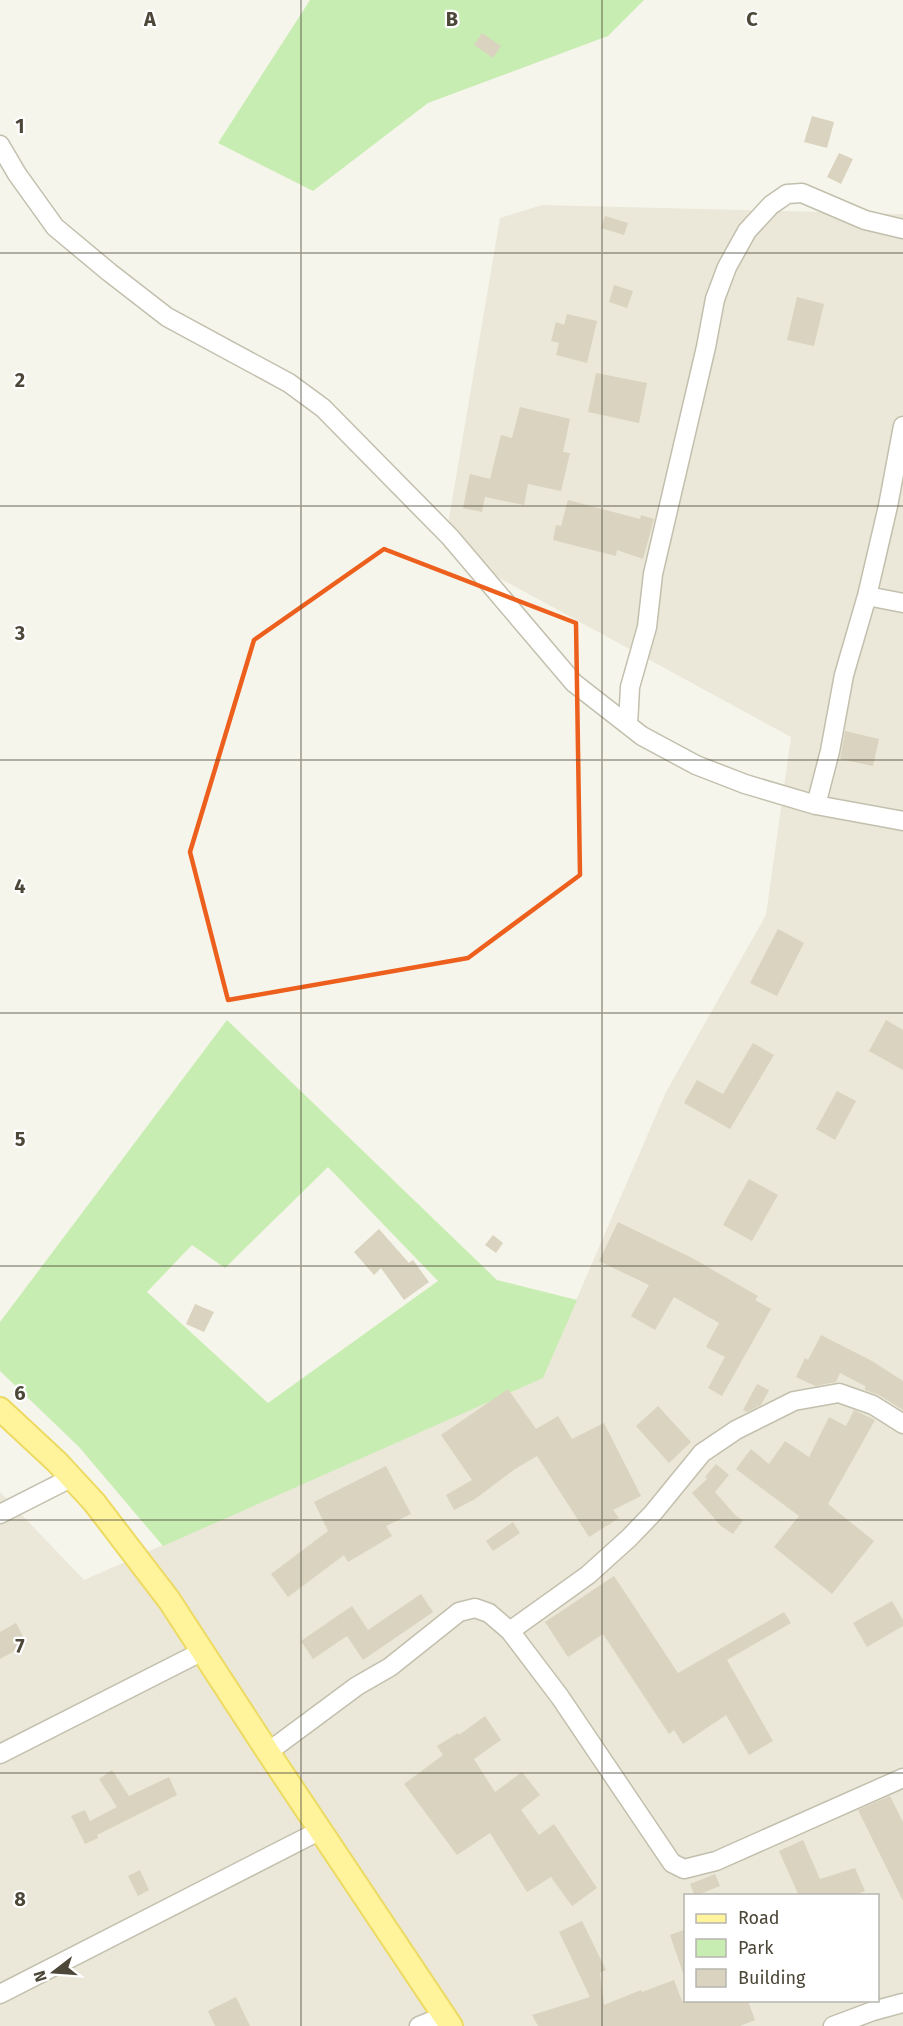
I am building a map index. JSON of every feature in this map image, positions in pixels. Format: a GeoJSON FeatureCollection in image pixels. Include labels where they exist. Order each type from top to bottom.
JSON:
{"type":"FeatureCollection","features":[{"type":"Feature","properties":{"kind":"main road"},"geometry":{"type":"LineString","coordinates":[[0,1408],[57,1462],[94,1502],[149,1573],[448,2021]]}},
{"type":"Feature","properties":{"kind":"street"},"geometry":{"type":"LineString","coordinates":[[0,145],[17,174],[55,227],[109,272],[167,317],[289,383],[323,408],[450,537],[574,683],[642,736],[696,765],[745,784],[816,805],[903,821]]}},
{"type":"Feature","properties":{"kind":"street"},"geometry":{"type":"LineString","coordinates":[[628,725],[630,687],[647,627],[653,574],[715,299],[727,267],[747,231],[771,205],[787,194],[802,193],[865,220],[903,229]]}},
{"type":"Feature","properties":{"kind":"street"},"geometry":{"type":"LineString","coordinates":[[816,805],[830,751],[844,675],[867,596],[888,506],[903,426]]}},
{"type":"Feature","properties":{"kind":"street"},"geometry":{"type":"LineString","coordinates":[[867,596],[903,603]]}},
{"type":"Feature","properties":{"kind":"street"},"geometry":{"type":"LineString","coordinates":[[510,1630],[588,1575],[613,1553],[653,1514],[702,1453],[736,1430],[794,1401],[839,1393],[873,1405],[903,1424]]}},
{"type":"Feature","properties":{"kind":"street"},"geometry":{"type":"LineString","coordinates":[[0,1514],[71,1478]]}},
{"type":"Feature","properties":{"kind":"street"},"geometry":{"type":"LineString","coordinates":[[268,1752],[357,1686],[390,1667],[459,1611],[475,1608],[489,1613],[510,1630],[560,1696],[672,1863],[684,1869],[716,1861],[903,1778]]}},
{"type":"Feature","properties":{"kind":"street"},"geometry":{"type":"LineString","coordinates":[[0,1754],[203,1651]]}},
{"type":"Feature","properties":{"kind":"street"},"geometry":{"type":"LineString","coordinates":[[0,1994],[321,1830]]}},
{"type":"Feature","properties":{"kind":"street"},"geometry":{"type":"LineString","coordinates":[[833,2026],[903,2003]]}},
{"type":"Feature","properties":{"kind":"street"},"geometry":{"type":"LineString","coordinates":[[419,2026],[448,2021]]}},
{"type":"Feature","properties":{"kind":"highlighted area"},"geometry":{"type":"Polygon","coordinates":[[[384,549],[576,623],[580,875],[468,958],[228,1000],[190,852],[254,640],[384,549]]]}},
{"type":"Feature","properties":{"kind":"shaded area"},"geometry":{"type":"Polygon","coordinates":[[[542,205],[903,214],[903,2026],[0,2026],[0,1492],[84,1580],[543,1377],[666,1092],[766,915],[791,737],[444,548],[500,218],[542,205]]]}},
{"type":"Feature","properties":{"kind":"green space"},"geometry":{"type":"Polygon","coordinates":[[[310,0],[644,0],[608,36],[428,103],[313,191],[218,143],[310,0]]]}},
{"type":"Feature","properties":{"kind":"green space"},"geometry":{"type":"Polygon","coordinates":[[[227,1020],[497,1280],[577,1300],[543,1378],[163,1546],[79,1447],[0,1371],[0,1322],[227,1020]],[[328,1167],[225,1268],[192,1245],[147,1292],[268,1403],[438,1281],[328,1167]]]}},
{"type":"Feature","properties":{"kind":"building"},"geometry":{"type":"Polygon","coordinates":[[[482,33],[501,46],[493,58],[474,45],[482,33]]]}},
{"type":"Feature","properties":{"kind":"building"},"geometry":{"type":"Polygon","coordinates":[[[812,116],[834,122],[827,148],[804,142],[812,116]]]}},
{"type":"Feature","properties":{"kind":"building"},"geometry":{"type":"Polygon","coordinates":[[[839,153],[853,159],[841,184],[827,177],[839,153]]]}},
{"type":"Feature","properties":{"kind":"building"},"geometry":{"type":"Polygon","coordinates":[[[605,216],[628,223],[624,235],[601,228],[605,216]]]}},
{"type":"Feature","properties":{"kind":"building"},"geometry":{"type":"Polygon","coordinates":[[[614,285],[633,291],[627,308],[609,302],[614,285]]]}},
{"type":"Feature","properties":{"kind":"building"},"geometry":{"type":"Polygon","coordinates":[[[797,297],[824,304],[814,346],[787,340],[797,297]]]}},
{"type":"Feature","properties":{"kind":"building"},"geometry":{"type":"Polygon","coordinates":[[[567,314],[597,321],[587,363],[556,355],[559,343],[551,341],[556,322],[564,325],[567,314]]]}},
{"type":"Feature","properties":{"kind":"building"},"geometry":{"type":"Polygon","coordinates":[[[596,373],[647,383],[639,423],[588,412],[596,373]]]}},
{"type":"Feature","properties":{"kind":"building"},"geometry":{"type":"Polygon","coordinates":[[[520,407],[570,419],[563,452],[570,453],[561,491],[528,484],[524,505],[485,497],[482,512],[463,508],[470,474],[490,479],[501,435],[512,438],[520,407]]]}},
{"type":"Feature","properties":{"kind":"building"},"geometry":{"type":"Polygon","coordinates":[[[568,500],[640,519],[641,515],[654,519],[643,559],[617,550],[616,556],[553,540],[556,525],[561,526],[568,500]]]}},
{"type":"Feature","properties":{"kind":"building"},"geometry":{"type":"Polygon","coordinates":[[[845,731],[879,739],[873,766],[840,759],[845,731]]]}},
{"type":"Feature","properties":{"kind":"building"},"geometry":{"type":"Polygon","coordinates":[[[778,929],[804,943],[777,996],[750,983],[778,929]]]}},
{"type":"Feature","properties":{"kind":"building"},"geometry":{"type":"Polygon","coordinates":[[[886,1020],[903,1030],[903,1070],[869,1051],[886,1020]]]}},
{"type":"Feature","properties":{"kind":"building"},"geometry":{"type":"Polygon","coordinates":[[[753,1043],[774,1055],[730,1129],[684,1103],[697,1080],[723,1094],[753,1043]]]}},
{"type":"Feature","properties":{"kind":"building"},"geometry":{"type":"Polygon","coordinates":[[[837,1091],[856,1101],[835,1140],[816,1129],[837,1091]]]}},
{"type":"Feature","properties":{"kind":"building"},"geometry":{"type":"Polygon","coordinates":[[[749,1179],[778,1195],[752,1241],[723,1225],[749,1179]]]}},
{"type":"Feature","properties":{"kind":"building"},"geometry":{"type":"Polygon","coordinates":[[[618,1222],[692,1258],[758,1296],[755,1300],[771,1309],[722,1396],[708,1388],[725,1357],[706,1347],[719,1323],[674,1297],[655,1330],[631,1316],[649,1285],[599,1261],[618,1222]]]}},
{"type":"Feature","properties":{"kind":"building"},"geometry":{"type":"Polygon","coordinates":[[[379,1229],[409,1263],[413,1260],[429,1282],[404,1300],[381,1268],[374,1275],[354,1252],[379,1229]]]}},
{"type":"Feature","properties":{"kind":"building"},"geometry":{"type":"Polygon","coordinates":[[[493,1235],[503,1243],[496,1253],[485,1245],[493,1235]]]}},
{"type":"Feature","properties":{"kind":"building"},"geometry":{"type":"Polygon","coordinates":[[[195,1304],[214,1312],[204,1332],[186,1324],[195,1304]]]}},
{"type":"Feature","properties":{"kind":"building"},"geometry":{"type":"Polygon","coordinates":[[[821,1335],[872,1361],[903,1381],[903,1410],[879,1395],[865,1390],[865,1386],[840,1373],[836,1382],[815,1386],[796,1377],[805,1358],[808,1360],[821,1335]]]}},
{"type":"Feature","properties":{"kind":"building"},"geometry":{"type":"Polygon","coordinates":[[[757,1384],[769,1390],[761,1405],[747,1412],[743,1410],[757,1384]]]}},
{"type":"Feature","properties":{"kind":"building"},"geometry":{"type":"Polygon","coordinates":[[[508,1389],[536,1429],[558,1416],[572,1439],[604,1423],[641,1496],[613,1510],[619,1518],[589,1537],[537,1456],[515,1469],[475,1499],[454,1510],[446,1495],[472,1480],[441,1435],[508,1389]]]}},
{"type":"Feature","properties":{"kind":"building"},"geometry":{"type":"Polygon","coordinates":[[[658,1406],[691,1442],[669,1463],[636,1426],[658,1406]]]}},
{"type":"Feature","properties":{"kind":"building"},"geometry":{"type":"Polygon","coordinates":[[[854,1410],[875,1420],[828,1504],[874,1541],[832,1594],[774,1547],[799,1516],[736,1469],[751,1449],[769,1464],[785,1441],[809,1457],[829,1417],[846,1426],[854,1410]]]}},
{"type":"Feature","properties":{"kind":"building"},"geometry":{"type":"Polygon","coordinates":[[[716,1464],[729,1475],[715,1492],[736,1516],[743,1520],[733,1534],[721,1526],[692,1493],[707,1479],[705,1477],[716,1464]]]}},
{"type":"Feature","properties":{"kind":"building"},"geometry":{"type":"Polygon","coordinates":[[[386,1466],[411,1514],[386,1526],[392,1536],[348,1562],[344,1555],[288,1597],[271,1574],[328,1531],[314,1502],[386,1466]]]}},
{"type":"Feature","properties":{"kind":"building"},"geometry":{"type":"Polygon","coordinates":[[[513,1522],[520,1533],[493,1551],[486,1541],[513,1522]]]}},
{"type":"Feature","properties":{"kind":"building"},"geometry":{"type":"Polygon","coordinates":[[[614,1576],[678,1673],[784,1612],[791,1623],[727,1660],[773,1741],[749,1755],[726,1715],[683,1744],[674,1730],[669,1734],[603,1634],[568,1657],[545,1622],[614,1576]]]}},
{"type":"Feature","properties":{"kind":"building"},"geometry":{"type":"Polygon","coordinates":[[[421,1594],[433,1612],[363,1660],[347,1636],[313,1659],[301,1641],[352,1606],[368,1630],[421,1594]]]}},
{"type":"Feature","properties":{"kind":"building"},"geometry":{"type":"Polygon","coordinates":[[[892,1601],[903,1620],[903,1626],[867,1647],[853,1623],[892,1601]]]}},
{"type":"Feature","properties":{"kind":"building"},"geometry":{"type":"Polygon","coordinates":[[[16,1623],[27,1644],[0,1659],[0,1632],[16,1623]]]}},
{"type":"Feature","properties":{"kind":"building"},"geometry":{"type":"Polygon","coordinates":[[[485,1716],[501,1740],[474,1759],[495,1792],[522,1772],[540,1795],[521,1810],[539,1835],[554,1824],[597,1888],[572,1906],[551,1877],[527,1892],[490,1833],[457,1855],[404,1784],[443,1755],[437,1746],[458,1733],[459,1735],[485,1716]]]}},
{"type":"Feature","properties":{"kind":"building"},"geometry":{"type":"Polygon","coordinates":[[[112,1770],[129,1796],[169,1777],[177,1795],[97,1835],[98,1838],[85,1844],[71,1816],[85,1810],[90,1821],[117,1807],[99,1779],[112,1770]]]}},
{"type":"Feature","properties":{"kind":"building"},"geometry":{"type":"Polygon","coordinates":[[[890,1796],[903,1822],[903,1901],[858,1810],[890,1796]]]}},
{"type":"Feature","properties":{"kind":"building"},"geometry":{"type":"Polygon","coordinates":[[[803,1840],[820,1879],[855,1868],[865,1891],[857,1894],[798,1894],[779,1851],[803,1840]]]}},
{"type":"Feature","properties":{"kind":"building"},"geometry":{"type":"Polygon","coordinates":[[[140,1870],[149,1890],[138,1896],[128,1876],[140,1870]]]}},
{"type":"Feature","properties":{"kind":"building"},"geometry":{"type":"Polygon","coordinates":[[[715,1874],[720,1886],[694,1894],[690,1884],[715,1874]]]}},
{"type":"Feature","properties":{"kind":"building"},"geometry":{"type":"Polygon","coordinates":[[[582,1921],[606,1970],[600,1973],[604,2005],[674,1980],[684,2002],[748,2002],[755,2020],[740,2026],[538,2026],[532,2015],[590,1997],[559,1932],[582,1921]]]}},
{"type":"Feature","properties":{"kind":"building"},"geometry":{"type":"Polygon","coordinates":[[[684,1930],[684,1973],[683,1973],[670,1935],[684,1930]]]}},
{"type":"Feature","properties":{"kind":"building"},"geometry":{"type":"Polygon","coordinates":[[[236,1997],[250,2026],[215,2026],[208,2011],[236,1997]]]}}]}
